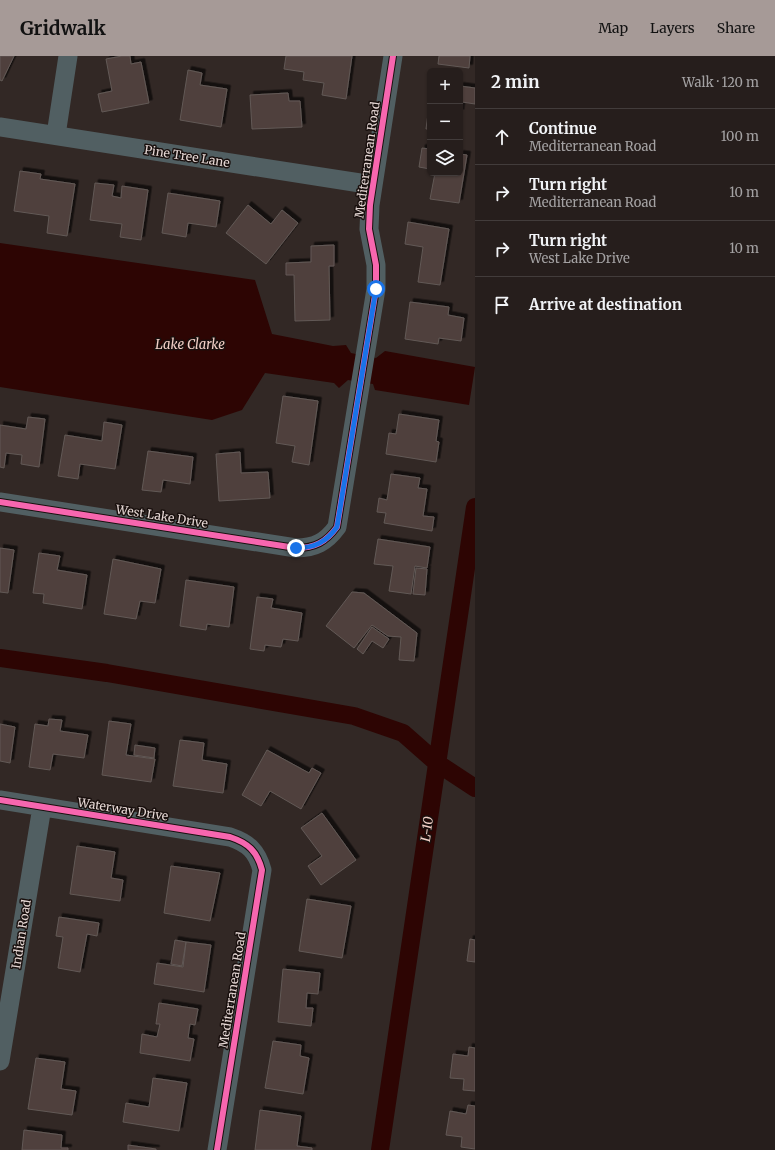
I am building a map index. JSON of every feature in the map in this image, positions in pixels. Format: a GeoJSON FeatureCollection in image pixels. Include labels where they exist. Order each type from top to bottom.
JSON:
{"type":"FeatureCollection","features":[{"type":"Feature","properties":{"kind":"street"},"geometry":{"type":"LineString","coordinates":[[56,135],[68,56]]}},
{"type":"Feature","properties":{"kind":"street","name":"Mediterranean Road"},"geometry":{"type":"LineString","coordinates":[[320,544],[330,537],[337,527],[377,277],[369,229],[370,205],[393,56]]}},
{"type":"Feature","properties":{"kind":"street","name":"Pine Tree Lane"},"geometry":{"type":"LineString","coordinates":[[0,127],[373,185]]}},
{"type":"Feature","properties":{"kind":"street","name":"West Lake Drive"},"geometry":{"type":"LineString","coordinates":[[0,502],[296,548],[309,548],[320,544]]}},
{"type":"Feature","properties":{"kind":"street","name":"Waterway Drive"},"geometry":{"type":"LineString","coordinates":[[0,800],[230,837],[242,841]]}},
{"type":"Feature","properties":{"kind":"street","name":"Indian Road"},"geometry":{"type":"LineString","coordinates":[[0,1061],[42,807]]}},
{"type":"Feature","properties":{"kind":"street","name":"Mediterranean Road"},"geometry":{"type":"LineString","coordinates":[[217,1150],[262,870],[256,853],[242,841]]}},
{"type":"Feature","properties":{"kind":"water","name":"Lake Clarke"},"geometry":{"type":"Polygon","coordinates":[[[0,243],[255,280],[272,334],[333,346],[346,345],[351,353],[376,358],[385,351],[475,367],[469,405],[375,390],[373,384],[348,380],[339,388],[334,383],[265,373],[242,410],[212,420],[0,387],[0,243]]]}},
{"type":"Feature","properties":{"kind":"building"},"geometry":{"type":"Polygon","coordinates":[[[0,56],[14,56],[2,81],[0,80],[0,56]]]}},
{"type":"Feature","properties":{"kind":"building"},"geometry":{"type":"Polygon","coordinates":[[[130,56],[131,64],[141,62],[149,103],[102,112],[98,94],[112,91],[106,59],[130,56]]]}},
{"type":"Feature","properties":{"kind":"building"},"geometry":{"type":"Polygon","coordinates":[[[286,56],[352,56],[346,99],[322,95],[324,83],[303,80],[304,72],[284,69],[286,56]]]}},
{"type":"Feature","properties":{"kind":"building"},"geometry":{"type":"Polygon","coordinates":[[[439,56],[470,56],[469,68],[438,64],[439,56]]]}},
{"type":"Feature","properties":{"kind":"building"},"geometry":{"type":"Polygon","coordinates":[[[188,70],[202,73],[200,85],[227,89],[221,127],[180,120],[188,70]]]}},
{"type":"Feature","properties":{"kind":"building"},"geometry":{"type":"Polygon","coordinates":[[[463,86],[475,88],[475,104],[463,102],[463,86]]]}},
{"type":"Feature","properties":{"kind":"building"},"geometry":{"type":"Polygon","coordinates":[[[288,93],[289,101],[300,101],[302,127],[252,129],[250,95],[288,93]]]}},
{"type":"Feature","properties":{"kind":"building"},"geometry":{"type":"Polygon","coordinates":[[[422,148],[427,149],[427,168],[419,167],[422,148]]]}},
{"type":"Feature","properties":{"kind":"building"},"geometry":{"type":"Polygon","coordinates":[[[463,154],[467,155],[459,203],[430,199],[434,176],[463,176],[463,154]]]}},
{"type":"Feature","properties":{"kind":"building"},"geometry":{"type":"Polygon","coordinates":[[[20,171],[41,174],[40,179],[75,184],[67,236],[47,233],[49,216],[14,211],[20,171]]]}},
{"type":"Feature","properties":{"kind":"building"},"geometry":{"type":"Polygon","coordinates":[[[95,183],[114,185],[112,196],[121,198],[122,186],[148,190],[141,240],[120,237],[122,224],[90,220],[95,183]]]}},
{"type":"Feature","properties":{"kind":"building"},"geometry":{"type":"Polygon","coordinates":[[[168,193],[220,201],[216,227],[188,223],[186,237],[162,233],[168,193]]]}},
{"type":"Feature","properties":{"kind":"building"},"geometry":{"type":"Polygon","coordinates":[[[248,205],[271,224],[282,210],[298,223],[266,264],[226,233],[248,205]]]}},
{"type":"Feature","properties":{"kind":"building"},"geometry":{"type":"Polygon","coordinates":[[[408,222],[449,229],[440,285],[418,282],[423,247],[405,244],[408,222]]]}},
{"type":"Feature","properties":{"kind":"building"},"geometry":{"type":"Polygon","coordinates":[[[334,245],[334,266],[329,266],[330,320],[295,321],[294,275],[286,275],[286,263],[311,262],[311,246],[334,245]]]}},
{"type":"Feature","properties":{"kind":"building"},"geometry":{"type":"Polygon","coordinates":[[[410,302],[449,307],[448,315],[464,318],[461,341],[439,338],[438,344],[405,339],[410,302]]]}},
{"type":"Feature","properties":{"kind":"building"},"geometry":{"type":"Polygon","coordinates":[[[283,396],[318,401],[309,465],[292,462],[295,446],[276,443],[283,396]]]}},
{"type":"Feature","properties":{"kind":"building"},"geometry":{"type":"Polygon","coordinates":[[[399,414],[439,420],[436,441],[439,442],[436,462],[386,454],[389,433],[396,434],[399,414]]]}},
{"type":"Feature","properties":{"kind":"building"},"geometry":{"type":"Polygon","coordinates":[[[28,417],[45,419],[39,467],[21,464],[22,455],[6,453],[4,468],[0,467],[0,425],[26,429],[28,417]]]}},
{"type":"Feature","properties":{"kind":"building"},"geometry":{"type":"Polygon","coordinates":[[[104,422],[122,425],[115,469],[80,464],[78,479],[58,476],[65,435],[102,441],[104,422]]]}},
{"type":"Feature","properties":{"kind":"building"},"geometry":{"type":"Polygon","coordinates":[[[148,451],[193,457],[190,484],[163,480],[161,492],[142,490],[148,451]]]}},
{"type":"Feature","properties":{"kind":"building"},"geometry":{"type":"Polygon","coordinates":[[[240,452],[241,473],[268,472],[270,498],[219,501],[216,454],[240,452]]]}},
{"type":"Feature","properties":{"kind":"building"},"geometry":{"type":"Polygon","coordinates":[[[391,474],[420,478],[418,488],[427,489],[423,516],[434,517],[432,531],[384,523],[386,513],[377,512],[379,498],[387,500],[391,474]]]}},
{"type":"Feature","properties":{"kind":"building"},"geometry":{"type":"Polygon","coordinates":[[[378,539],[430,547],[427,568],[415,566],[411,594],[389,591],[393,566],[374,564],[378,539]]]}},
{"type":"Feature","properties":{"kind":"building"},"geometry":{"type":"Polygon","coordinates":[[[0,548],[14,550],[8,593],[0,592],[0,548]]]}},
{"type":"Feature","properties":{"kind":"building"},"geometry":{"type":"Polygon","coordinates":[[[39,553],[60,556],[57,570],[87,575],[82,609],[43,603],[44,594],[33,593],[39,553]]]}},
{"type":"Feature","properties":{"kind":"building"},"geometry":{"type":"Polygon","coordinates":[[[113,559],[161,569],[155,603],[140,601],[136,619],[104,614],[113,559]]]}},
{"type":"Feature","properties":{"kind":"building"},"geometry":{"type":"Polygon","coordinates":[[[416,568],[427,569],[425,595],[413,594],[416,568]]]}},
{"type":"Feature","properties":{"kind":"building"},"geometry":{"type":"Polygon","coordinates":[[[186,580],[234,587],[229,627],[207,624],[206,630],[180,626],[186,580]]]}},
{"type":"Feature","properties":{"kind":"building"},"geometry":{"type":"Polygon","coordinates":[[[352,592],[364,593],[417,633],[414,661],[399,660],[401,637],[388,636],[372,625],[354,648],[326,626],[352,592]]]}},
{"type":"Feature","properties":{"kind":"building"},"geometry":{"type":"Polygon","coordinates":[[[257,597],[273,599],[271,608],[302,613],[298,641],[283,639],[281,647],[265,645],[264,651],[250,649],[257,597]]]}},
{"type":"Feature","properties":{"kind":"building"},"geometry":{"type":"Polygon","coordinates":[[[372,627],[389,639],[383,648],[372,641],[363,654],[357,649],[372,627]]]}},
{"type":"Feature","properties":{"kind":"building"},"geometry":{"type":"Polygon","coordinates":[[[49,719],[62,720],[60,731],[88,735],[84,758],[53,754],[50,770],[29,767],[35,724],[48,726],[49,719]]]}},
{"type":"Feature","properties":{"kind":"building"},"geometry":{"type":"Polygon","coordinates":[[[109,721],[131,724],[126,755],[155,759],[151,782],[102,775],[109,721]]]}},
{"type":"Feature","properties":{"kind":"building"},"geometry":{"type":"Polygon","coordinates":[[[0,724],[15,727],[10,763],[0,761],[0,724]]]}},
{"type":"Feature","properties":{"kind":"building"},"geometry":{"type":"Polygon","coordinates":[[[180,740],[204,743],[202,760],[227,764],[223,793],[173,786],[180,740]]]}},
{"type":"Feature","properties":{"kind":"building"},"geometry":{"type":"Polygon","coordinates":[[[135,745],[155,748],[154,758],[134,755],[135,745]]]}},
{"type":"Feature","properties":{"kind":"building"},"geometry":{"type":"Polygon","coordinates":[[[267,750],[309,773],[312,768],[321,773],[301,809],[270,791],[261,806],[242,795],[267,750]]]}},
{"type":"Feature","properties":{"kind":"building"},"geometry":{"type":"Polygon","coordinates":[[[322,813],[356,860],[321,885],[308,866],[322,856],[301,828],[322,813]]]}},
{"type":"Feature","properties":{"kind":"building"},"geometry":{"type":"Polygon","coordinates":[[[77,846],[115,852],[111,878],[123,880],[120,901],[70,894],[77,846]]]}},
{"type":"Feature","properties":{"kind":"building"},"geometry":{"type":"Polygon","coordinates":[[[171,866],[220,873],[210,921],[164,913],[171,866]]]}},
{"type":"Feature","properties":{"kind":"building"},"geometry":{"type":"Polygon","coordinates":[[[307,899],[351,906],[342,958],[299,951],[307,899]]]}},
{"type":"Feature","properties":{"kind":"building"},"geometry":{"type":"Polygon","coordinates":[[[59,917],[99,923],[97,936],[87,934],[80,972],[58,968],[63,937],[56,936],[59,917]]]}},
{"type":"Feature","properties":{"kind":"building"},"geometry":{"type":"Polygon","coordinates":[[[470,939],[475,940],[475,962],[467,961],[470,939]]]}},
{"type":"Feature","properties":{"kind":"building"},"geometry":{"type":"Polygon","coordinates":[[[175,940],[186,942],[182,966],[171,964],[175,940]]]}},
{"type":"Feature","properties":{"kind":"building"},"geometry":{"type":"Polygon","coordinates":[[[186,942],[211,945],[204,992],[154,984],[157,963],[183,967],[186,942]]]}},
{"type":"Feature","properties":{"kind":"building"},"geometry":{"type":"Polygon","coordinates":[[[283,969],[320,973],[318,994],[307,993],[306,1008],[313,1008],[311,1026],[278,1022],[283,969]]]}},
{"type":"Feature","properties":{"kind":"building"},"geometry":{"type":"Polygon","coordinates":[[[159,1003],[198,1009],[195,1025],[190,1024],[188,1038],[194,1039],[190,1061],[140,1053],[142,1034],[157,1037],[160,1024],[156,1024],[159,1003]]]}},
{"type":"Feature","properties":{"kind":"building"},"geometry":{"type":"Polygon","coordinates":[[[273,1041],[301,1045],[300,1056],[309,1058],[303,1094],[265,1088],[273,1041]]]}},
{"type":"Feature","properties":{"kind":"building"},"geometry":{"type":"Polygon","coordinates":[[[469,1047],[475,1048],[475,1091],[463,1090],[464,1079],[450,1078],[453,1054],[468,1056],[469,1047]]]}},
{"type":"Feature","properties":{"kind":"building"},"geometry":{"type":"Polygon","coordinates":[[[36,1058],[65,1062],[61,1089],[76,1091],[72,1115],[28,1109],[36,1058]]]}},
{"type":"Feature","properties":{"kind":"building"},"geometry":{"type":"Polygon","coordinates":[[[153,1078],[187,1083],[179,1131],[123,1122],[126,1103],[149,1107],[153,1078]]]}},
{"type":"Feature","properties":{"kind":"building"},"geometry":{"type":"Polygon","coordinates":[[[468,1105],[475,1106],[475,1149],[461,1147],[462,1137],[446,1135],[450,1111],[466,1114],[468,1105]]]}},
{"type":"Feature","properties":{"kind":"building"},"geometry":{"type":"Polygon","coordinates":[[[260,1110],[301,1116],[297,1146],[312,1148],[312,1150],[255,1150],[260,1110]]]}},
{"type":"Feature","properties":{"kind":"building"},"geometry":{"type":"Polygon","coordinates":[[[24,1130],[62,1135],[61,1148],[68,1148],[68,1150],[22,1150],[24,1130]]]}},
{"type":"Feature","properties":{"kind":"building"},"geometry":{"type":"Polygon","coordinates":[[[128,1145],[156,1149],[156,1150],[128,1150],[128,1145]]]}},
{"type":"Feature","properties":{"kind":"waterway","name":"L-10"},"geometry":{"type":"LineString","coordinates":[[380,1150],[475,507]]}},
{"type":"Feature","properties":{"kind":"waterway"},"geometry":{"type":"LineString","coordinates":[[0,658],[107,673],[354,716],[403,733],[437,763],[475,788]]}},
{"type":"Feature","properties":{"kind":"cycle path"},"geometry":{"type":"LineString","coordinates":[[0,502],[296,548],[309,547],[320,543],[329,537],[337,527],[376,289],[376,265],[369,229],[370,205],[393,56]]}},
{"type":"Feature","properties":{"kind":"cycle path"},"geometry":{"type":"LineString","coordinates":[[0,800],[230,837],[247,845],[254,853],[262,870],[217,1150]]}},
{"type":"Feature","properties":{"kind":"route"},"geometry":{"type":"LineString","coordinates":[[296,548],[309,548],[320,544],[330,537],[337,527],[365,347],[376,289]]}}]}
